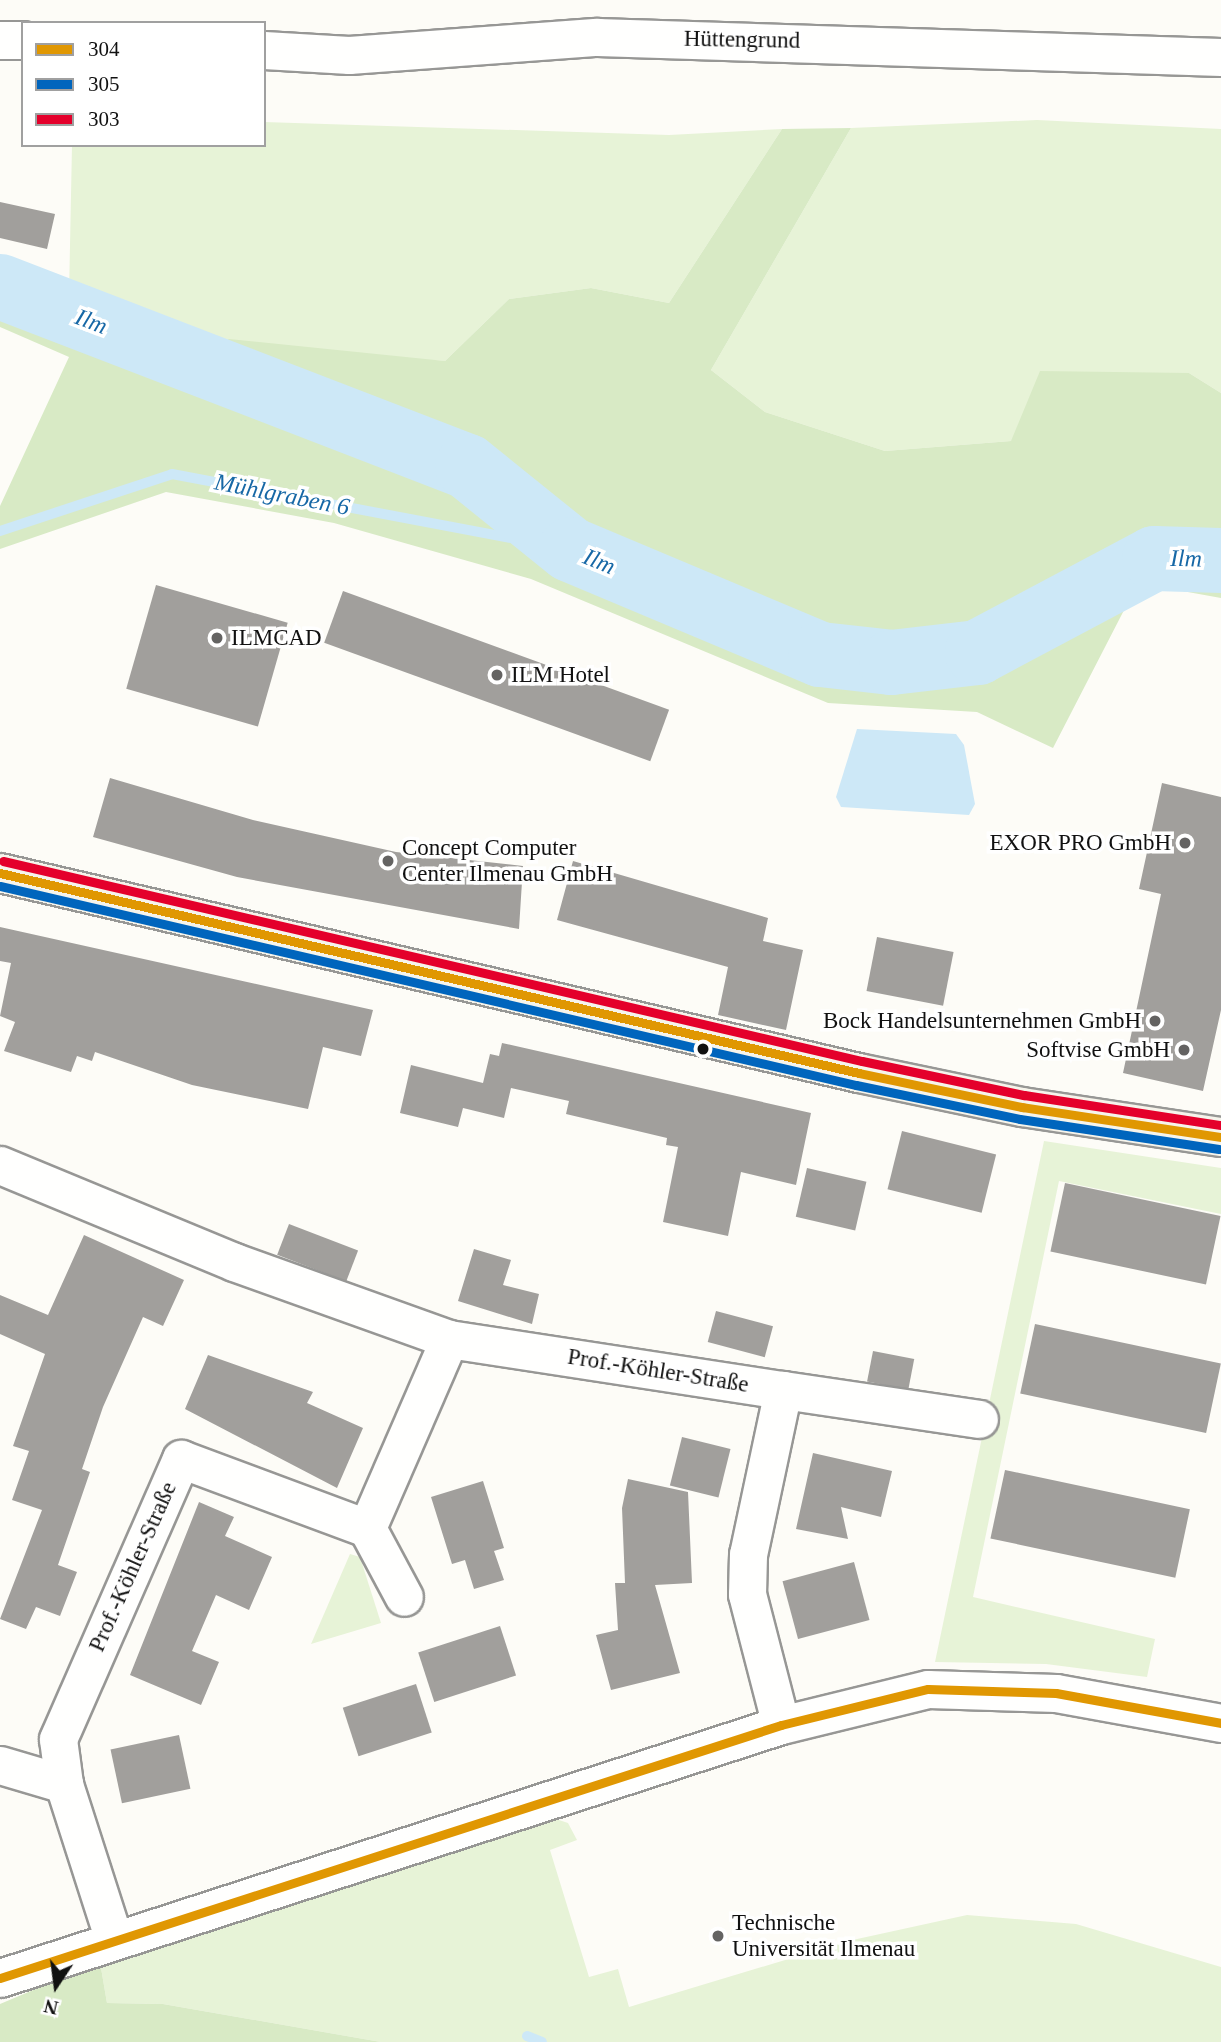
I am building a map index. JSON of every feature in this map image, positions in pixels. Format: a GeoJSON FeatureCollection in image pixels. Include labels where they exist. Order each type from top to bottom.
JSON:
{"type":"FeatureCollection","features":[{"type":"Feature","properties":{"kind":"main road"},"geometry":{"type":"LineString","coordinates":[[0,873],[145,912],[873,1076],[1022,1107],[1221,1137]]}},
{"type":"Feature","properties":{"kind":"street","name":"Hüttengrund"},"geometry":{"type":"LineString","coordinates":[[266,50],[349,55],[597,37],[1221,57]]}},
{"type":"Feature","properties":{"kind":"street"},"geometry":{"type":"LineString","coordinates":[[0,40],[21,40]]}},
{"type":"Feature","properties":{"kind":"street","name":"Prof.-Köhler-Straße"},"geometry":{"type":"LineString","coordinates":[[0,1165],[234,1262],[449,1339],[979,1419]]}},
{"type":"Feature","properties":{"kind":"street"},"geometry":{"type":"LineString","coordinates":[[404,1597],[367,1528],[449,1339]]}},
{"type":"Feature","properties":{"kind":"street"},"geometry":{"type":"LineString","coordinates":[[781,1725],[747,1594],[748,1554],[783,1390]]}},
{"type":"Feature","properties":{"kind":"street","name":"Prof.-Köhler-Straße"},"geometry":{"type":"LineString","coordinates":[[114,1940],[64,1784],[58,1740],[181,1459],[367,1528]]}},
{"type":"Feature","properties":{"kind":"street"},"geometry":{"type":"LineString","coordinates":[[0,1978],[781,1725],[928,1689],[1056,1693],[1221,1723]]}},
{"type":"Feature","properties":{"kind":"street"},"geometry":{"type":"LineString","coordinates":[[0,1766],[64,1784]]}},
{"type":"Feature","properties":{"kind":"green space"},"geometry":{"type":"Polygon","coordinates":[[[1037,120],[1221,129],[1221,393],[1189,373],[1011,441],[885,451],[765,412],[711,370],[851,128],[1037,120]]]}},
{"type":"Feature","properties":{"kind":"green space"},"geometry":{"type":"Polygon","coordinates":[[[266,122],[669,135],[782,129],[669,303],[591,288],[509,299],[445,361],[213,348],[69,296],[72,147],[266,147],[266,122]]]}},
{"type":"Feature","properties":{"kind":"green space"},"geometry":{"type":"Polygon","coordinates":[[[851,128],[711,370],[765,412],[885,451],[1011,441],[1040,371],[1189,373],[1221,393],[1221,598],[1138,583],[1053,748],[977,712],[828,703],[531,579],[334,523],[166,492],[0,549],[0,506],[69,357],[0,327],[0,271],[213,348],[229,339],[445,361],[509,299],[591,288],[669,303],[782,129],[851,128]]]}},
{"type":"Feature","properties":{"kind":"green space"},"geometry":{"type":"Polygon","coordinates":[[[1044,1141],[1221,1168],[1221,1214],[1059,1181],[973,1597],[1155,1639],[1147,1677],[1046,1664],[935,1662],[1044,1141]]]}},
{"type":"Feature","properties":{"kind":"green space"},"geometry":{"type":"Polygon","coordinates":[[[350,1554],[360,1557],[381,1623],[311,1644],[350,1554]]]}},
{"type":"Feature","properties":{"kind":"green space"},"geometry":{"type":"Polygon","coordinates":[[[550,1817],[568,1823],[577,1840],[550,1850],[589,1977],[618,1969],[629,2007],[848,1941],[967,1915],[1076,1924],[1221,1967],[1221,2042],[381,2042],[163,2004],[107,2003],[100,1962],[550,1817]]]}},
{"type":"Feature","properties":{"kind":"green space"},"geometry":{"type":"Polygon","coordinates":[[[100,1962],[107,2003],[163,2004],[381,2042],[0,2042],[0,2004],[100,1962]]]}},
{"type":"Feature","properties":{"kind":"water"},"geometry":{"type":"Polygon","coordinates":[[[857,729],[956,734],[964,745],[975,804],[969,815],[841,807],[836,797],[857,729]]]}},
{"type":"Feature","properties":{"kind":"building"},"geometry":{"type":"Polygon","coordinates":[[[0,202],[55,214],[47,249],[0,238],[0,202]]]}},
{"type":"Feature","properties":{"kind":"building"},"geometry":{"type":"Polygon","coordinates":[[[156,585],[288,623],[258,727],[126,689],[156,585]]]}},
{"type":"Feature","properties":{"kind":"building","name":"ILM Hotel"},"geometry":{"type":"Polygon","coordinates":[[[343,591],[669,710],[650,761],[324,643],[343,591]]]}},
{"type":"Feature","properties":{"kind":"building"},"geometry":{"type":"Polygon","coordinates":[[[110,778],[253,820],[396,852],[523,866],[519,929],[237,877],[93,837],[110,778]]]}},
{"type":"Feature","properties":{"kind":"building"},"geometry":{"type":"Polygon","coordinates":[[[1162,783],[1221,797],[1221,1010],[1203,1091],[1123,1073],[1161,894],[1139,889],[1162,783]]]}},
{"type":"Feature","properties":{"kind":"building"},"geometry":{"type":"Polygon","coordinates":[[[573,861],[768,918],[763,941],[803,950],[786,1030],[718,1015],[728,967],[557,920],[573,861]]]}},
{"type":"Feature","properties":{"kind":"building"},"geometry":{"type":"Polygon","coordinates":[[[0,927],[373,1010],[361,1056],[323,1047],[308,1109],[192,1085],[95,1052],[92,1061],[77,1056],[71,1072],[4,1051],[15,1022],[0,1016],[11,963],[0,961],[0,927]]]}},
{"type":"Feature","properties":{"kind":"building"},"geometry":{"type":"Polygon","coordinates":[[[877,937],[954,952],[943,1006],[867,991],[877,937]]]}},
{"type":"Feature","properties":{"kind":"building"},"geometry":{"type":"Polygon","coordinates":[[[502,1043],[811,1113],[796,1185],[741,1172],[728,1236],[663,1222],[678,1147],[666,1145],[667,1138],[566,1114],[569,1101],[511,1088],[504,1118],[463,1108],[458,1127],[400,1113],[411,1065],[483,1083],[490,1054],[499,1056],[502,1043]]]}},
{"type":"Feature","properties":{"kind":"building"},"geometry":{"type":"Polygon","coordinates":[[[902,1131],[996,1154],[982,1213],[887,1189],[902,1131]]]}},
{"type":"Feature","properties":{"kind":"building"},"geometry":{"type":"Polygon","coordinates":[[[807,1168],[866,1182],[855,1230],[796,1217],[807,1168]]]}},
{"type":"Feature","properties":{"kind":"building"},"geometry":{"type":"Polygon","coordinates":[[[1065,1183],[1221,1216],[1206,1285],[1050,1251],[1065,1183]]]}},
{"type":"Feature","properties":{"kind":"building"},"geometry":{"type":"Polygon","coordinates":[[[289,1224],[358,1251],[346,1281],[277,1255],[289,1224]]]}},
{"type":"Feature","properties":{"kind":"building"},"geometry":{"type":"Polygon","coordinates":[[[84,1235],[184,1280],[163,1326],[143,1317],[103,1407],[82,1469],[90,1472],[58,1565],[77,1572],[60,1616],[36,1607],[26,1629],[0,1619],[42,1510],[12,1500],[29,1451],[13,1446],[45,1354],[0,1334],[0,1295],[48,1315],[84,1235]]]}},
{"type":"Feature","properties":{"kind":"building"},"geometry":{"type":"Polygon","coordinates":[[[474,1249],[511,1260],[503,1285],[539,1294],[532,1324],[458,1301],[474,1249]]]}},
{"type":"Feature","properties":{"kind":"building"},"geometry":{"type":"Polygon","coordinates":[[[716,1311],[773,1326],[765,1357],[708,1342],[716,1311]]]}},
{"type":"Feature","properties":{"kind":"building"},"geometry":{"type":"Polygon","coordinates":[[[1035,1324],[1221,1364],[1206,1433],[1020,1393],[1035,1324]]]}},
{"type":"Feature","properties":{"kind":"building"},"geometry":{"type":"Polygon","coordinates":[[[873,1351],[914,1359],[908,1389],[867,1381],[873,1351]]]}},
{"type":"Feature","properties":{"kind":"building"},"geometry":{"type":"Polygon","coordinates":[[[208,1355],[313,1392],[307,1403],[363,1428],[337,1488],[185,1409],[208,1355]]]}},
{"type":"Feature","properties":{"kind":"building"},"geometry":{"type":"Polygon","coordinates":[[[682,1437],[731,1449],[718,1498],[670,1486],[682,1437]]]}},
{"type":"Feature","properties":{"kind":"building"},"geometry":{"type":"Polygon","coordinates":[[[813,1453],[892,1471],[881,1517],[841,1507],[848,1539],[796,1529],[813,1453]]]}},
{"type":"Feature","properties":{"kind":"building"},"geometry":{"type":"Polygon","coordinates":[[[1005,1470],[1190,1509],[1175,1578],[990,1538],[1005,1470]]]}},
{"type":"Feature","properties":{"kind":"building"},"geometry":{"type":"Polygon","coordinates":[[[628,1479],[688,1492],[692,1583],[655,1585],[680,1673],[611,1690],[596,1635],[618,1630],[615,1583],[625,1583],[622,1508],[628,1479]]]}},
{"type":"Feature","properties":{"kind":"building"},"geometry":{"type":"Polygon","coordinates":[[[483,1481],[504,1548],[494,1551],[504,1580],[474,1589],[465,1560],[452,1564],[431,1497],[483,1481]]]}},
{"type":"Feature","properties":{"kind":"building"},"geometry":{"type":"Polygon","coordinates":[[[199,1502],[234,1517],[225,1536],[272,1557],[249,1610],[216,1595],[192,1651],[219,1662],[201,1705],[130,1675],[199,1502]]]}},
{"type":"Feature","properties":{"kind":"building"},"geometry":{"type":"Polygon","coordinates":[[[854,1562],[870,1620],[798,1639],[783,1581],[854,1562]]]}},
{"type":"Feature","properties":{"kind":"building"},"geometry":{"type":"Polygon","coordinates":[[[500,1626],[516,1675],[434,1702],[418,1653],[500,1626]]]}},
{"type":"Feature","properties":{"kind":"building"},"geometry":{"type":"Polygon","coordinates":[[[416,1684],[432,1733],[359,1756],[343,1708],[416,1684]]]}},
{"type":"Feature","properties":{"kind":"building"},"geometry":{"type":"Polygon","coordinates":[[[179,1735],[190,1789],[122,1803],[111,1750],[179,1735]]]}},
{"type":"Feature","properties":{"kind":"waterway","name":"Ilm"},"geometry":{"type":"LineString","coordinates":[[0,286],[467,466],[570,549],[820,654],[891,662],[977,652],[1154,558],[1221,560]]}},
{"type":"Feature","properties":{"kind":"waterway","name":"Mühlgraben 6"},"geometry":{"type":"LineString","coordinates":[[0,531],[172,474],[570,549]]}},
{"type":"Feature","properties":{"kind":"waterway"},"geometry":{"type":"LineString","coordinates":[[527,2036],[542,2042]]}},
{"type":"Feature","properties":{"kind":"transit line","name":"303"},"geometry":{"type":"LineString","coordinates":[[3,861],[862,1061],[1024,1095],[1221,1125]]}},
{"type":"Feature","properties":{"kind":"transit line","name":"304"},"geometry":{"type":"LineString","coordinates":[[0,873],[859,1073],[1022,1107],[1221,1137]]}},
{"type":"Feature","properties":{"kind":"transit line","name":"305"},"geometry":{"type":"LineString","coordinates":[[0,886],[856,1085],[1020,1119],[1219,1149]]}},
{"type":"Feature","properties":{"kind":"transit line","name":"304"},"geometry":{"type":"LineString","coordinates":[[0,1978],[781,1725],[928,1689],[1056,1693],[1221,1723]]}},
{"type":"Feature","properties":{"kind":"place","name":"ILMCAD"},"geometry":{"type":"Point","coordinates":[217,638]}},
{"type":"Feature","properties":{"kind":"place","name":"ILM Hotel"},"geometry":{"type":"Point","coordinates":[497,675]}},
{"type":"Feature","properties":{"kind":"place","name":"EXOR PRO GmbH"},"geometry":{"type":"Point","coordinates":[1185,843]}},
{"type":"Feature","properties":{"kind":"place","name":"Concept Computer Center Ilmenau GmbH"},"geometry":{"type":"Point","coordinates":[388,861]}},
{"type":"Feature","properties":{"kind":"place","name":"Bock Handelsunternehmen GmbH"},"geometry":{"type":"Point","coordinates":[1155,1021]}},
{"type":"Feature","properties":{"kind":"place","name":"Softvise GmbH"},"geometry":{"type":"Point","coordinates":[1184,1050]}},
{"type":"Feature","properties":{"kind":"place","name":"Technische Universität Ilmenau"},"geometry":{"type":"Point","coordinates":[718,1936]}}]}
